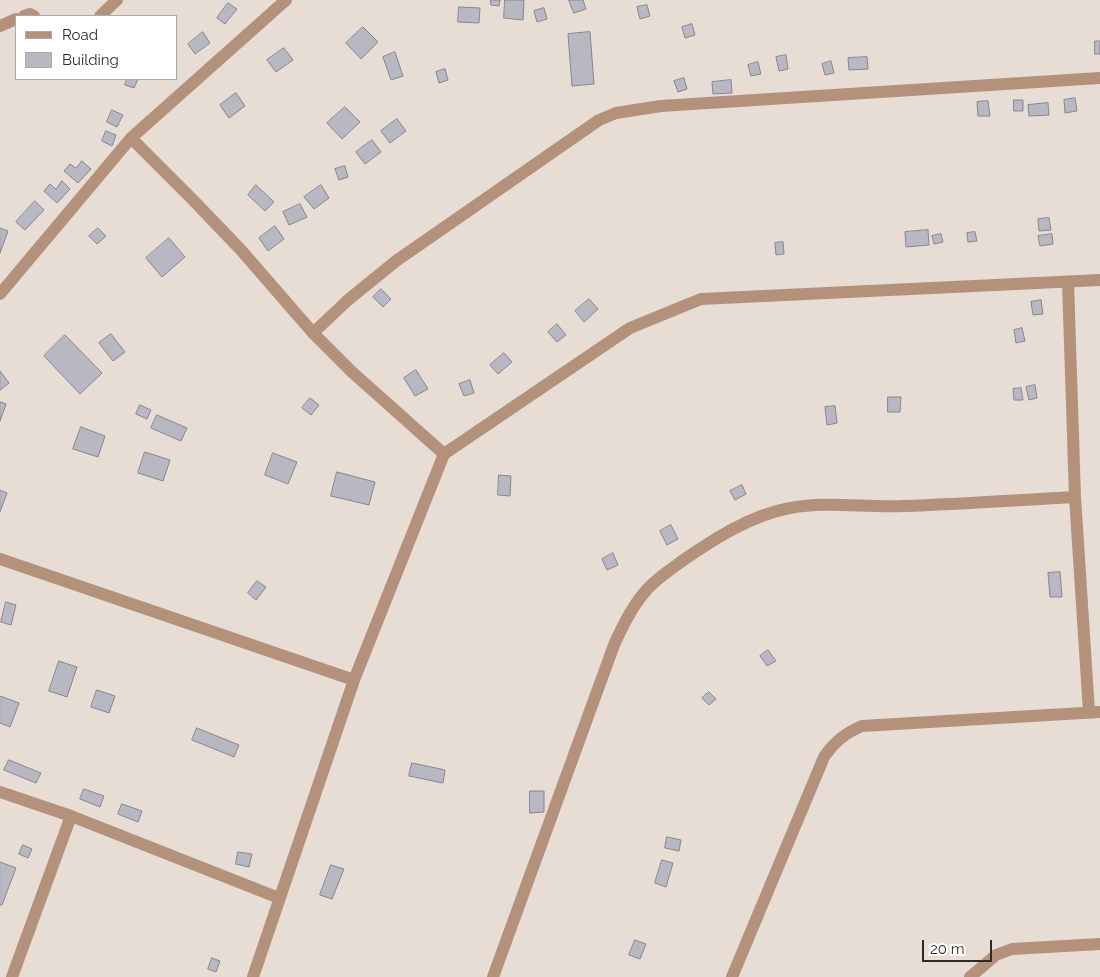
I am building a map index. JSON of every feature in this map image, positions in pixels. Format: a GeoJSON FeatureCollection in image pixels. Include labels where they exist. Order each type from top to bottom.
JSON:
{"type":"FeatureCollection","features":[{"type":"Feature","properties":{"kind":"street"},"geometry":{"type":"LineString","coordinates":[[101,15],[117,0]]}},
{"type":"Feature","properties":{"kind":"street"},"geometry":{"type":"LineString","coordinates":[[0,294],[131,138],[286,0]]}},
{"type":"Feature","properties":{"kind":"street"},"geometry":{"type":"LineString","coordinates":[[0,26],[15,19]]}},
{"type":"Feature","properties":{"kind":"street"},"geometry":{"type":"LineString","coordinates":[[313,333],[348,300],[396,261],[608,116],[661,106],[1100,78]]}},
{"type":"Feature","properties":{"kind":"street"},"geometry":{"type":"LineString","coordinates":[[131,138],[242,250],[313,333],[358,378],[444,454]]}},
{"type":"Feature","properties":{"kind":"street"},"geometry":{"type":"LineString","coordinates":[[253,977],[354,680],[444,454],[630,328],[701,299],[1100,280]]}},
{"type":"Feature","properties":{"kind":"street"},"geometry":{"type":"LineString","coordinates":[[732,977],[824,757],[838,740],[862,726],[1095,712],[1074,497],[1068,282]]}},
{"type":"Feature","properties":{"kind":"street"},"geometry":{"type":"LineString","coordinates":[[493,977],[614,645],[627,617],[644,592],[667,572],[706,545],[756,518],[791,508],[820,504],[901,506],[1074,497]]}},
{"type":"Feature","properties":{"kind":"street"},"geometry":{"type":"LineString","coordinates":[[0,559],[354,680]]}},
{"type":"Feature","properties":{"kind":"street"},"geometry":{"type":"LineString","coordinates":[[0,792],[71,816],[279,898]]}},
{"type":"Feature","properties":{"kind":"street"},"geometry":{"type":"LineString","coordinates":[[12,977],[71,816]]}},
{"type":"Feature","properties":{"kind":"street"},"geometry":{"type":"LineString","coordinates":[[970,977],[996,955],[1012,949],[1100,944]]}},
{"type":"Feature","properties":{"kind":"building"},"geometry":{"type":"Polygon","coordinates":[[[491,0],[500,0],[499,6],[491,5],[491,0]]]}},
{"type":"Feature","properties":{"kind":"building"},"geometry":{"type":"Polygon","coordinates":[[[505,0],[524,0],[523,20],[504,18],[505,0]]]}},
{"type":"Feature","properties":{"kind":"building"},"geometry":{"type":"Polygon","coordinates":[[[569,0],[583,0],[586,9],[574,13],[569,0]]]}},
{"type":"Feature","properties":{"kind":"building"},"geometry":{"type":"Polygon","coordinates":[[[228,3],[237,9],[225,24],[217,18],[228,3]]]}},
{"type":"Feature","properties":{"kind":"building"},"geometry":{"type":"Polygon","coordinates":[[[647,5],[650,16],[640,19],[637,7],[647,5]]]}},
{"type":"Feature","properties":{"kind":"building"},"geometry":{"type":"Polygon","coordinates":[[[459,7],[480,8],[479,23],[458,22],[459,7]]]}},
{"type":"Feature","properties":{"kind":"building"},"geometry":{"type":"Polygon","coordinates":[[[544,8],[547,19],[537,22],[534,11],[544,8]]]}},
{"type":"Feature","properties":{"kind":"building"},"geometry":{"type":"Polygon","coordinates":[[[692,24],[695,35],[685,38],[682,27],[692,24]]]}},
{"type":"Feature","properties":{"kind":"building"},"geometry":{"type":"Polygon","coordinates":[[[363,27],[378,42],[361,59],[346,43],[363,27]]]}},
{"type":"Feature","properties":{"kind":"building"},"geometry":{"type":"Polygon","coordinates":[[[203,32],[210,43],[195,54],[188,44],[203,32]]]}},
{"type":"Feature","properties":{"kind":"building"},"geometry":{"type":"Polygon","coordinates":[[[590,32],[594,84],[572,86],[568,34],[590,32]]]}},
{"type":"Feature","properties":{"kind":"building"},"geometry":{"type":"Polygon","coordinates":[[[1095,41],[1100,41],[1100,54],[1095,54],[1095,41]]]}},
{"type":"Feature","properties":{"kind":"building"},"geometry":{"type":"Polygon","coordinates":[[[284,48],[293,60],[276,72],[267,60],[284,48]]]}},
{"type":"Feature","properties":{"kind":"building"},"geometry":{"type":"Polygon","coordinates":[[[395,52],[403,76],[391,80],[383,57],[395,52]]]}},
{"type":"Feature","properties":{"kind":"building"},"geometry":{"type":"Polygon","coordinates":[[[786,55],[788,69],[779,71],[776,57],[786,55]]]}},
{"type":"Feature","properties":{"kind":"building"},"geometry":{"type":"Polygon","coordinates":[[[867,57],[868,69],[849,70],[848,58],[867,57]]]}},
{"type":"Feature","properties":{"kind":"building"},"geometry":{"type":"Polygon","coordinates":[[[831,61],[834,73],[825,75],[822,64],[831,61]]]}},
{"type":"Feature","properties":{"kind":"building"},"geometry":{"type":"Polygon","coordinates":[[[758,62],[761,74],[751,76],[748,65],[758,62]]]}},
{"type":"Feature","properties":{"kind":"building"},"geometry":{"type":"Polygon","coordinates":[[[445,69],[448,80],[439,83],[436,72],[445,69]]]}},
{"type":"Feature","properties":{"kind":"building"},"geometry":{"type":"Polygon","coordinates":[[[684,78],[687,89],[678,92],[674,81],[684,78]]]}},
{"type":"Feature","properties":{"kind":"building"},"geometry":{"type":"Polygon","coordinates":[[[127,80],[138,80],[134,88],[125,85],[127,80]]]}},
{"type":"Feature","properties":{"kind":"building"},"geometry":{"type":"Polygon","coordinates":[[[731,80],[732,93],[713,94],[712,82],[731,80]]]}},
{"type":"Feature","properties":{"kind":"building"},"geometry":{"type":"Polygon","coordinates":[[[236,93],[245,106],[229,118],[220,105],[236,93]]]}},
{"type":"Feature","properties":{"kind":"building"},"geometry":{"type":"Polygon","coordinates":[[[1075,98],[1077,111],[1065,113],[1064,100],[1075,98]]]}},
{"type":"Feature","properties":{"kind":"building"},"geometry":{"type":"Polygon","coordinates":[[[1014,100],[1023,100],[1023,111],[1014,111],[1014,100]]]}},
{"type":"Feature","properties":{"kind":"building"},"geometry":{"type":"Polygon","coordinates":[[[988,101],[990,116],[978,116],[977,102],[988,101]]]}},
{"type":"Feature","properties":{"kind":"building"},"geometry":{"type":"Polygon","coordinates":[[[1048,103],[1049,115],[1029,116],[1028,105],[1048,103]]]}},
{"type":"Feature","properties":{"kind":"building"},"geometry":{"type":"Polygon","coordinates":[[[345,107],[360,122],[342,139],[327,123],[345,107]]]}},
{"type":"Feature","properties":{"kind":"building"},"geometry":{"type":"Polygon","coordinates":[[[112,110],[123,115],[117,127],[107,122],[112,110]]]}},
{"type":"Feature","properties":{"kind":"building"},"geometry":{"type":"Polygon","coordinates":[[[397,119],[406,131],[390,143],[381,131],[397,119]]]}},
{"type":"Feature","properties":{"kind":"building"},"geometry":{"type":"Polygon","coordinates":[[[106,131],[116,135],[112,146],[102,141],[106,131]]]}},
{"type":"Feature","properties":{"kind":"building"},"geometry":{"type":"Polygon","coordinates":[[[372,140],[381,152],[365,164],[356,152],[372,140]]]}},
{"type":"Feature","properties":{"kind":"building"},"geometry":{"type":"Polygon","coordinates":[[[82,161],[91,169],[78,183],[64,171],[70,164],[76,168],[82,161]]]}},
{"type":"Feature","properties":{"kind":"building"},"geometry":{"type":"Polygon","coordinates":[[[345,166],[348,177],[339,180],[335,169],[345,166]]]}},
{"type":"Feature","properties":{"kind":"building"},"geometry":{"type":"Polygon","coordinates":[[[62,181],[70,189],[57,203],[44,191],[50,184],[56,189],[62,181]]]}},
{"type":"Feature","properties":{"kind":"building"},"geometry":{"type":"Polygon","coordinates":[[[256,185],[274,202],[265,211],[248,195],[256,185]]]}},
{"type":"Feature","properties":{"kind":"building"},"geometry":{"type":"Polygon","coordinates":[[[321,185],[329,198],[314,209],[304,197],[321,185]]]}},
{"type":"Feature","properties":{"kind":"building"},"geometry":{"type":"Polygon","coordinates":[[[35,201],[44,210],[25,230],[16,222],[35,201]]]}},
{"type":"Feature","properties":{"kind":"building"},"geometry":{"type":"Polygon","coordinates":[[[300,204],[307,217],[289,225],[283,212],[300,204]]]}},
{"type":"Feature","properties":{"kind":"building"},"geometry":{"type":"Polygon","coordinates":[[[1049,218],[1051,230],[1039,231],[1038,219],[1049,218]]]}},
{"type":"Feature","properties":{"kind":"building"},"geometry":{"type":"Polygon","coordinates":[[[275,226],[284,239],[268,251],[259,238],[275,226]]]}},
{"type":"Feature","properties":{"kind":"building"},"geometry":{"type":"Polygon","coordinates":[[[0,228],[8,231],[0,253],[0,228]]]}},
{"type":"Feature","properties":{"kind":"building"},"geometry":{"type":"Polygon","coordinates":[[[98,228],[106,236],[97,244],[89,236],[98,228]]]}},
{"type":"Feature","properties":{"kind":"building"},"geometry":{"type":"Polygon","coordinates":[[[928,230],[929,245],[906,247],[905,232],[928,230]]]}},
{"type":"Feature","properties":{"kind":"building"},"geometry":{"type":"Polygon","coordinates":[[[975,232],[977,241],[968,242],[967,233],[975,232]]]}},
{"type":"Feature","properties":{"kind":"building"},"geometry":{"type":"Polygon","coordinates":[[[941,234],[943,242],[934,244],[932,236],[941,234]]]}},
{"type":"Feature","properties":{"kind":"building"},"geometry":{"type":"Polygon","coordinates":[[[1052,234],[1053,244],[1040,246],[1038,236],[1052,234]]]}},
{"type":"Feature","properties":{"kind":"building"},"geometry":{"type":"Polygon","coordinates":[[[169,238],[185,257],[162,277],[146,258],[169,238]]]}},
{"type":"Feature","properties":{"kind":"building"},"geometry":{"type":"Polygon","coordinates":[[[783,242],[784,254],[776,255],[775,243],[783,242]]]}},
{"type":"Feature","properties":{"kind":"building"},"geometry":{"type":"Polygon","coordinates":[[[381,289],[391,299],[383,307],[373,297],[381,289]]]}},
{"type":"Feature","properties":{"kind":"building"},"geometry":{"type":"Polygon","coordinates":[[[589,299],[598,309],[584,322],[575,311],[589,299]]]}},
{"type":"Feature","properties":{"kind":"building"},"geometry":{"type":"Polygon","coordinates":[[[1041,300],[1043,314],[1033,315],[1031,302],[1041,300]]]}},
{"type":"Feature","properties":{"kind":"building"},"geometry":{"type":"Polygon","coordinates":[[[557,324],[566,335],[557,342],[548,332],[557,324]]]}},
{"type":"Feature","properties":{"kind":"building"},"geometry":{"type":"Polygon","coordinates":[[[1022,328],[1025,341],[1016,343],[1014,330],[1022,328]]]}},
{"type":"Feature","properties":{"kind":"building"},"geometry":{"type":"Polygon","coordinates":[[[111,334],[125,352],[113,361],[99,343],[111,334]]]}},
{"type":"Feature","properties":{"kind":"building"},"geometry":{"type":"Polygon","coordinates":[[[65,335],[102,373],[80,394],[44,356],[65,335]]]}},
{"type":"Feature","properties":{"kind":"building"},"geometry":{"type":"Polygon","coordinates":[[[504,353],[512,362],[498,374],[490,365],[504,353]]]}},
{"type":"Feature","properties":{"kind":"building"},"geometry":{"type":"Polygon","coordinates":[[[416,370],[428,389],[415,396],[404,378],[416,370]]]}},
{"type":"Feature","properties":{"kind":"building"},"geometry":{"type":"Polygon","coordinates":[[[0,371],[9,383],[0,390],[0,371]]]}},
{"type":"Feature","properties":{"kind":"building"},"geometry":{"type":"Polygon","coordinates":[[[470,380],[474,393],[464,396],[459,384],[470,380]]]}},
{"type":"Feature","properties":{"kind":"building"},"geometry":{"type":"Polygon","coordinates":[[[1035,385],[1037,398],[1029,400],[1026,387],[1035,385]]]}},
{"type":"Feature","properties":{"kind":"building"},"geometry":{"type":"Polygon","coordinates":[[[1021,388],[1023,400],[1014,400],[1013,389],[1021,388]]]}},
{"type":"Feature","properties":{"kind":"building"},"geometry":{"type":"Polygon","coordinates":[[[888,397],[901,397],[900,412],[888,412],[888,397]]]}},
{"type":"Feature","properties":{"kind":"building"},"geometry":{"type":"Polygon","coordinates":[[[310,398],[319,405],[311,415],[302,408],[310,398]]]}},
{"type":"Feature","properties":{"kind":"building"},"geometry":{"type":"Polygon","coordinates":[[[0,402],[6,404],[0,421],[0,402]]]}},
{"type":"Feature","properties":{"kind":"building"},"geometry":{"type":"Polygon","coordinates":[[[140,405],[151,410],[147,419],[136,414],[140,405]]]}},
{"type":"Feature","properties":{"kind":"building"},"geometry":{"type":"Polygon","coordinates":[[[835,406],[837,423],[827,425],[825,407],[835,406]]]}},
{"type":"Feature","properties":{"kind":"building"},"geometry":{"type":"Polygon","coordinates":[[[157,415],[187,428],[181,441],[151,428],[157,415]]]}},
{"type":"Feature","properties":{"kind":"building"},"geometry":{"type":"Polygon","coordinates":[[[81,427],[105,436],[98,457],[73,449],[81,427]]]}},
{"type":"Feature","properties":{"kind":"building"},"geometry":{"type":"Polygon","coordinates":[[[145,452],[170,460],[163,481],[138,473],[145,452]]]}},
{"type":"Feature","properties":{"kind":"building"},"geometry":{"type":"Polygon","coordinates":[[[273,453],[297,462],[288,484],[265,475],[273,453]]]}},
{"type":"Feature","properties":{"kind":"building"},"geometry":{"type":"Polygon","coordinates":[[[337,472],[375,482],[369,505],[331,496],[337,472]]]}},
{"type":"Feature","properties":{"kind":"building"},"geometry":{"type":"Polygon","coordinates":[[[499,475],[511,476],[510,496],[498,495],[499,475]]]}},
{"type":"Feature","properties":{"kind":"building"},"geometry":{"type":"Polygon","coordinates":[[[742,485],[746,494],[735,500],[730,491],[742,485]]]}},
{"type":"Feature","properties":{"kind":"building"},"geometry":{"type":"Polygon","coordinates":[[[0,490],[7,493],[0,512],[0,490]]]}},
{"type":"Feature","properties":{"kind":"building"},"geometry":{"type":"Polygon","coordinates":[[[671,525],[678,539],[667,545],[660,531],[671,525]]]}},
{"type":"Feature","properties":{"kind":"building"},"geometry":{"type":"Polygon","coordinates":[[[613,553],[618,565],[607,570],[602,559],[613,553]]]}},
{"type":"Feature","properties":{"kind":"building"},"geometry":{"type":"Polygon","coordinates":[[[1060,572],[1062,597],[1050,597],[1048,573],[1060,572]]]}},
{"type":"Feature","properties":{"kind":"building"},"geometry":{"type":"Polygon","coordinates":[[[257,581],[266,587],[256,600],[248,593],[257,581]]]}},
{"type":"Feature","properties":{"kind":"building"},"geometry":{"type":"Polygon","coordinates":[[[6,602],[16,605],[11,625],[1,622],[6,602]]]}},
{"type":"Feature","properties":{"kind":"building"},"geometry":{"type":"Polygon","coordinates":[[[768,650],[776,661],[767,666],[760,656],[768,650]]]}},
{"type":"Feature","properties":{"kind":"building"},"geometry":{"type":"Polygon","coordinates":[[[59,661],[77,667],[67,697],[49,691],[59,661]]]}},
{"type":"Feature","properties":{"kind":"building"},"geometry":{"type":"Polygon","coordinates":[[[97,690],[115,696],[109,713],[91,707],[97,690]]]}},
{"type":"Feature","properties":{"kind":"building"},"geometry":{"type":"Polygon","coordinates":[[[709,692],[716,699],[709,705],[702,698],[709,692]]]}},
{"type":"Feature","properties":{"kind":"building"},"geometry":{"type":"Polygon","coordinates":[[[0,696],[19,703],[10,727],[0,723],[0,696]]]}},
{"type":"Feature","properties":{"kind":"building"},"geometry":{"type":"Polygon","coordinates":[[[197,728],[239,745],[234,757],[192,740],[197,728]]]}},
{"type":"Feature","properties":{"kind":"building"},"geometry":{"type":"Polygon","coordinates":[[[9,760],[41,773],[36,783],[4,770],[9,760]]]}},
{"type":"Feature","properties":{"kind":"building"},"geometry":{"type":"Polygon","coordinates":[[[412,763],[445,770],[443,783],[409,776],[412,763]]]}},
{"type":"Feature","properties":{"kind":"building"},"geometry":{"type":"Polygon","coordinates":[[[84,789],[104,796],[100,807],[80,799],[84,789]]]}},
{"type":"Feature","properties":{"kind":"building"},"geometry":{"type":"Polygon","coordinates":[[[530,791],[544,791],[544,812],[530,813],[530,791]]]}},
{"type":"Feature","properties":{"kind":"building"},"geometry":{"type":"Polygon","coordinates":[[[122,804],[142,811],[138,822],[118,814],[122,804]]]}},
{"type":"Feature","properties":{"kind":"building"},"geometry":{"type":"Polygon","coordinates":[[[667,837],[681,840],[679,851],[665,848],[667,837]]]}},
{"type":"Feature","properties":{"kind":"building"},"geometry":{"type":"Polygon","coordinates":[[[23,845],[32,849],[28,858],[19,854],[23,845]]]}},
{"type":"Feature","properties":{"kind":"building"},"geometry":{"type":"Polygon","coordinates":[[[238,852],[252,854],[249,867],[236,864],[238,852]]]}},
{"type":"Feature","properties":{"kind":"building"},"geometry":{"type":"Polygon","coordinates":[[[662,860],[673,863],[666,887],[655,883],[662,860]]]}},
{"type":"Feature","properties":{"kind":"building"},"geometry":{"type":"Polygon","coordinates":[[[0,862],[16,868],[2,905],[0,905],[0,862]]]}},
{"type":"Feature","properties":{"kind":"building"},"geometry":{"type":"Polygon","coordinates":[[[331,865],[344,869],[332,899],[320,895],[331,865]]]}},
{"type":"Feature","properties":{"kind":"building"},"geometry":{"type":"Polygon","coordinates":[[[635,940],[646,944],[640,959],[629,955],[635,940]]]}},
{"type":"Feature","properties":{"kind":"building"},"geometry":{"type":"Polygon","coordinates":[[[212,958],[220,961],[216,972],[208,969],[212,958]]]}}]}
